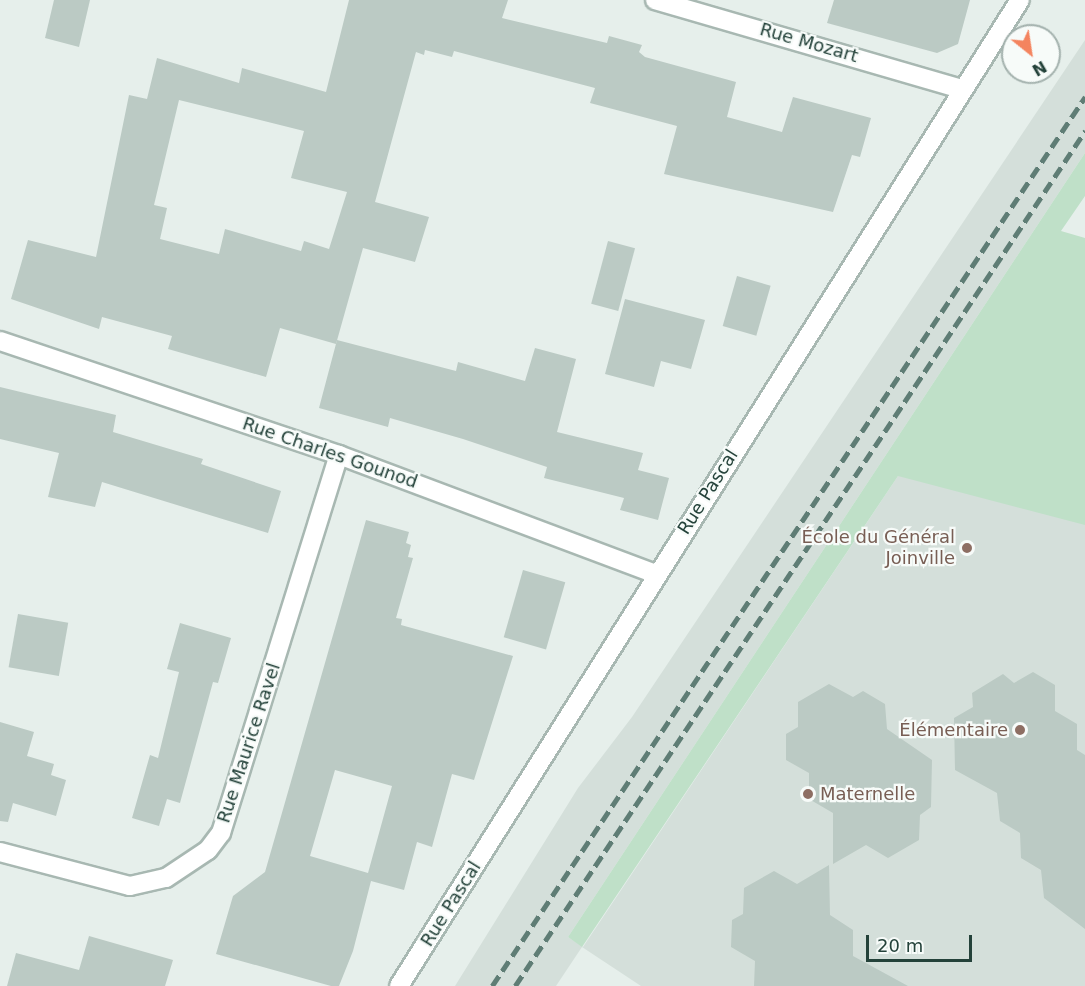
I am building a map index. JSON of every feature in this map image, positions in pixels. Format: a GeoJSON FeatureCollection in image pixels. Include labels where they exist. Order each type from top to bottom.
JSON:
{"type":"FeatureCollection","features":[{"type":"Feature","properties":{"kind":"street","name":"Rue Mozart"},"geometry":{"type":"LineString","coordinates":[[655,0],[962,89]]}},
{"type":"Feature","properties":{"kind":"street","name":"Rue Pascal"},"geometry":{"type":"LineString","coordinates":[[399,986],[656,574],[1020,0]]}},
{"type":"Feature","properties":{"kind":"street","name":"Rue Charles Gounod"},"geometry":{"type":"LineString","coordinates":[[0,341],[339,455],[656,574]]}},
{"type":"Feature","properties":{"kind":"street","name":"Rue Maurice Ravel"},"geometry":{"type":"LineString","coordinates":[[0,852],[130,886],[166,878],[208,850],[221,833],[339,455]]}},
{"type":"Feature","properties":{"kind":"shaded area","name":"École du Général Joinville"},"geometry":{"type":"Polygon","coordinates":[[[1085,40],[1085,153],[568,937],[583,947],[898,476],[1085,238],[1085,986],[641,986],[582,947],[556,986],[455,986],[578,788],[632,717],[1056,84],[1061,84],[1061,76],[1085,40]]]}},
{"type":"Feature","properties":{"kind":"green space"},"geometry":{"type":"Polygon","coordinates":[[[1085,153],[1085,196],[1061,231],[1085,238],[1085,525],[898,476],[582,947],[568,937],[1085,153]]]}},
{"type":"Feature","properties":{"kind":"building"},"geometry":{"type":"Polygon","coordinates":[[[54,0],[90,0],[79,47],[45,38],[54,0]]]}},
{"type":"Feature","properties":{"kind":"building"},"geometry":{"type":"Polygon","coordinates":[[[349,0],[508,0],[502,18],[607,43],[609,36],[642,45],[639,52],[645,57],[736,82],[727,117],[782,132],[793,97],[871,118],[860,157],[852,155],[833,212],[664,174],[677,126],[590,103],[595,88],[454,51],[452,57],[425,50],[424,55],[416,52],[375,202],[429,217],[415,262],[363,248],[336,344],[280,328],[266,377],[168,349],[172,336],[102,317],[99,329],[11,299],[28,240],[96,257],[129,95],[147,99],[157,58],[239,83],[242,68],[326,92],[349,0]],[[179,100],[154,205],[167,208],[160,239],[219,254],[225,229],[301,251],[304,241],[329,249],[347,192],[291,178],[304,131],[179,100]]]}},
{"type":"Feature","properties":{"kind":"building"},"geometry":{"type":"Polygon","coordinates":[[[834,0],[970,0],[958,44],[937,53],[827,23],[834,0]]]}},
{"type":"Feature","properties":{"kind":"building"},"geometry":{"type":"Polygon","coordinates":[[[608,241],[635,248],[618,311],[591,304],[608,241]]]}},
{"type":"Feature","properties":{"kind":"building"},"geometry":{"type":"Polygon","coordinates":[[[737,276],[771,286],[756,336],[723,326],[737,276]]]}},
{"type":"Feature","properties":{"kind":"building"},"geometry":{"type":"Polygon","coordinates":[[[625,299],[705,320],[691,369],[661,361],[654,387],[605,374],[625,299]]]}},
{"type":"Feature","properties":{"kind":"building"},"geometry":{"type":"Polygon","coordinates":[[[337,340],[456,371],[458,362],[525,381],[535,348],[576,359],[557,432],[643,453],[638,470],[669,478],[658,520],[620,510],[624,498],[544,478],[547,467],[463,439],[390,418],[388,427],[319,408],[337,340]]]}},
{"type":"Feature","properties":{"kind":"building"},"geometry":{"type":"Polygon","coordinates":[[[0,387],[116,415],[113,432],[203,459],[201,464],[281,491],[268,533],[102,482],[95,507],[48,497],[59,453],[0,439],[0,387]]]}},
{"type":"Feature","properties":{"kind":"building"},"geometry":{"type":"Polygon","coordinates":[[[366,520],[409,532],[406,543],[411,545],[408,557],[413,558],[396,618],[402,619],[401,625],[513,656],[474,780],[452,774],[432,847],[417,842],[404,890],[371,881],[353,951],[339,986],[331,986],[216,954],[233,896],[265,872],[366,520]],[[335,770],[310,856],[368,873],[392,786],[335,770]]]}},
{"type":"Feature","properties":{"kind":"building"},"geometry":{"type":"Polygon","coordinates":[[[523,570],[565,582],[546,649],[504,637],[523,570]]]}},
{"type":"Feature","properties":{"kind":"building"},"geometry":{"type":"Polygon","coordinates":[[[18,614],[68,623],[59,676],[9,667],[18,614]]]}},
{"type":"Feature","properties":{"kind":"building"},"geometry":{"type":"Polygon","coordinates":[[[180,623],[231,638],[218,683],[213,682],[180,803],[167,799],[159,826],[132,818],[150,755],[158,758],[179,672],[167,669],[180,623]]]}},
{"type":"Feature","properties":{"kind":"building","name":"Élémentaire"},"geometry":{"type":"Polygon","coordinates":[[[1033,672],[1055,685],[1055,711],[1077,724],[1077,750],[1085,755],[1085,929],[1044,898],[1041,870],[1021,858],[1020,833],[1000,821],[997,793],[955,770],[954,718],[973,707],[972,693],[1003,674],[1014,683],[1033,672]]]}},
{"type":"Feature","properties":{"kind":"building"},"geometry":{"type":"Polygon","coordinates":[[[829,684],[853,697],[863,691],[885,704],[887,729],[932,760],[931,807],[920,815],[919,840],[888,858],[866,845],[833,864],[833,813],[809,799],[809,773],[786,760],[786,734],[798,727],[798,702],[829,684]]]}},
{"type":"Feature","properties":{"kind":"building"},"geometry":{"type":"Polygon","coordinates":[[[0,722],[34,732],[27,756],[54,764],[51,775],[66,780],[56,816],[13,803],[8,822],[0,821],[0,722]]]}},
{"type":"Feature","properties":{"kind":"building"},"geometry":{"type":"Polygon","coordinates":[[[829,865],[830,915],[853,930],[853,956],[908,986],[754,986],[755,961],[731,947],[732,920],[743,914],[744,888],[774,871],[797,884],[829,865]]]}},
{"type":"Feature","properties":{"kind":"building"},"geometry":{"type":"Polygon","coordinates":[[[89,936],[173,960],[165,986],[7,986],[16,953],[79,970],[89,936]]]}},
{"type":"Feature","properties":{"kind":"railway"},"geometry":{"type":"LineString","coordinates":[[492,986],[1085,97]]}},
{"type":"Feature","properties":{"kind":"railway"},"geometry":{"type":"LineString","coordinates":[[515,986],[1085,131]]}},
{"type":"Feature","properties":{"kind":"place","name":"École du Général Joinville"},"geometry":{"type":"Point","coordinates":[967,548]}},
{"type":"Feature","properties":{"kind":"place","name":"Élémentaire"},"geometry":{"type":"Point","coordinates":[1020,730]}},
{"type":"Feature","properties":{"kind":"place","name":"Maternelle"},"geometry":{"type":"Point","coordinates":[808,794]}}]}
